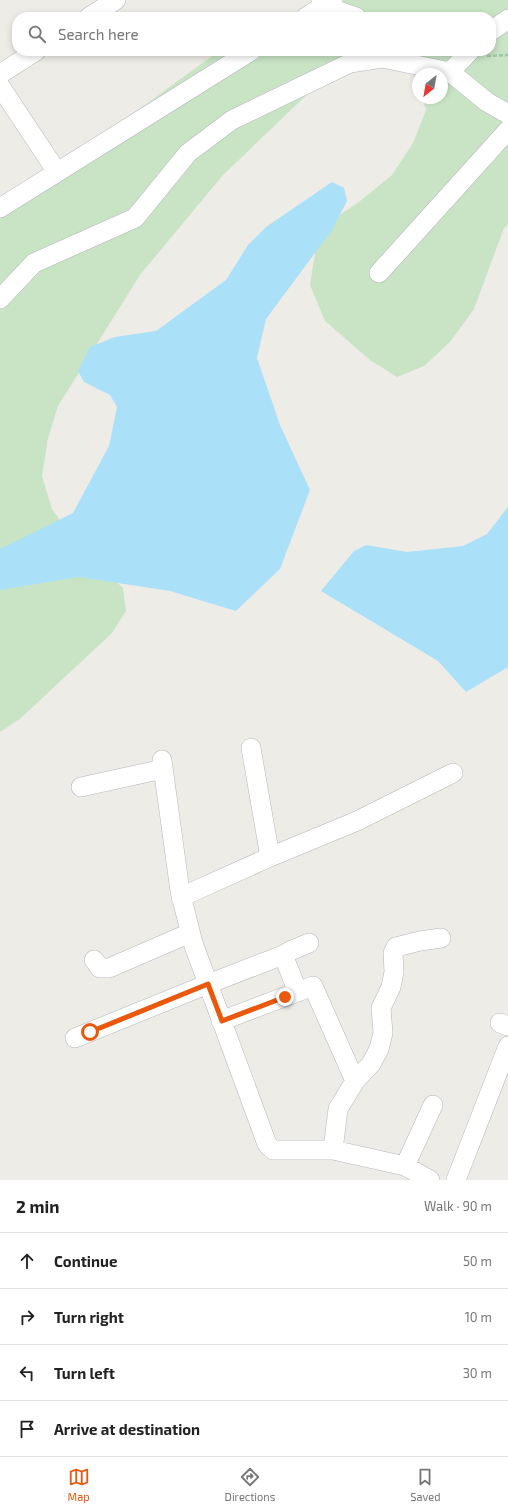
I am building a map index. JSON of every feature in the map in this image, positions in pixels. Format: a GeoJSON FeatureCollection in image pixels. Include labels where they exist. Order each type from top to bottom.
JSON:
{"type":"FeatureCollection","features":[{"type":"Feature","properties":{"kind":"street"},"geometry":{"type":"LineString","coordinates":[[97,12],[116,0]]}},
{"type":"Feature","properties":{"kind":"street"},"geometry":{"type":"LineString","coordinates":[[313,12],[326,2],[346,12]]}},
{"type":"Feature","properties":{"kind":"street"},"geometry":{"type":"LineString","coordinates":[[496,27],[508,19]]}},
{"type":"Feature","properties":{"kind":"street"},"geometry":{"type":"LineString","coordinates":[[0,74],[28,56]]}},
{"type":"Feature","properties":{"kind":"street"},"geometry":{"type":"LineString","coordinates":[[0,208],[243,56]]}},
{"type":"Feature","properties":{"kind":"street"},"geometry":{"type":"LineString","coordinates":[[450,72],[460,56]]}},
{"type":"Feature","properties":{"kind":"street"},"geometry":{"type":"LineString","coordinates":[[0,299],[34,263],[135,218],[188,153],[232,120],[350,63],[382,58],[450,72],[487,102],[508,114]]}},
{"type":"Feature","properties":{"kind":"street"},"geometry":{"type":"LineString","coordinates":[[0,86],[57,172]]}},
{"type":"Feature","properties":{"kind":"street"},"geometry":{"type":"LineString","coordinates":[[379,273],[508,130]]}},
{"type":"Feature","properties":{"kind":"street"},"geometry":{"type":"LineString","coordinates":[[251,748],[270,857]]}},
{"type":"Feature","properties":{"kind":"street"},"geometry":{"type":"LineString","coordinates":[[81,787],[163,765],[181,897],[190,933],[267,1144],[273,1150],[333,1150],[405,1166],[430,1180]]}},
{"type":"Feature","properties":{"kind":"street"},"geometry":{"type":"LineString","coordinates":[[181,897],[270,857],[357,821],[453,773]]}},
{"type":"Feature","properties":{"kind":"street"},"geometry":{"type":"LineString","coordinates":[[94,960],[100,968],[109,968],[190,933]]}},
{"type":"Feature","properties":{"kind":"street"},"geometry":{"type":"LineString","coordinates":[[333,1150],[338,1109],[355,1081],[371,1064],[379,1049],[383,1033],[381,1008],[391,987],[394,972],[393,953],[396,947],[441,938]]}},
{"type":"Feature","properties":{"kind":"street"},"geometry":{"type":"LineString","coordinates":[[75,1038],[309,944]]}},
{"type":"Feature","properties":{"kind":"street"},"geometry":{"type":"LineString","coordinates":[[283,955],[298,992]]}},
{"type":"Feature","properties":{"kind":"street"},"geometry":{"type":"LineString","coordinates":[[222,1021],[313,986],[355,1081]]}},
{"type":"Feature","properties":{"kind":"street"},"geometry":{"type":"LineString","coordinates":[[456,1180],[508,1046]]}},
{"type":"Feature","properties":{"kind":"street"},"geometry":{"type":"LineString","coordinates":[[405,1166],[433,1105]]}},
{"type":"Feature","properties":{"kind":"green space"},"geometry":{"type":"Polygon","coordinates":[[[336,0],[508,0],[508,224],[504,228],[474,309],[450,342],[424,366],[397,377],[370,360],[325,321],[310,285],[316,247],[335,218],[359,202],[392,175],[413,143],[426,110],[424,104],[448,104],[448,68],[412,68],[412,74],[378,56],[496,56],[496,12],[306,12],[336,0]]]}},
{"type":"Feature","properties":{"kind":"green space"},"geometry":{"type":"Polygon","coordinates":[[[212,56],[378,56],[336,67],[223,175],[140,275],[58,406],[48,438],[42,476],[52,509],[76,542],[123,588],[126,611],[112,633],[21,718],[0,732],[0,218],[25,183],[87,147],[212,56]]]}},
{"type":"Feature","properties":{"kind":"water"},"geometry":{"type":"Polygon","coordinates":[[[332,182],[344,188],[347,201],[332,230],[266,319],[257,358],[280,425],[310,490],[280,569],[236,611],[170,591],[79,577],[0,590],[0,549],[73,513],[109,446],[117,407],[110,395],[84,382],[78,371],[90,347],[115,337],[156,331],[226,280],[248,245],[266,227],[332,182]]]}},
{"type":"Feature","properties":{"kind":"water"},"geometry":{"type":"Polygon","coordinates":[[[508,507],[508,667],[466,692],[438,661],[321,591],[354,551],[366,545],[407,552],[463,546],[487,534],[508,507]]]}},
{"type":"Feature","properties":{"kind":"route"},"geometry":{"type":"LineString","coordinates":[[90,1032],[208,984],[222,1021],[285,997]]}}]}
